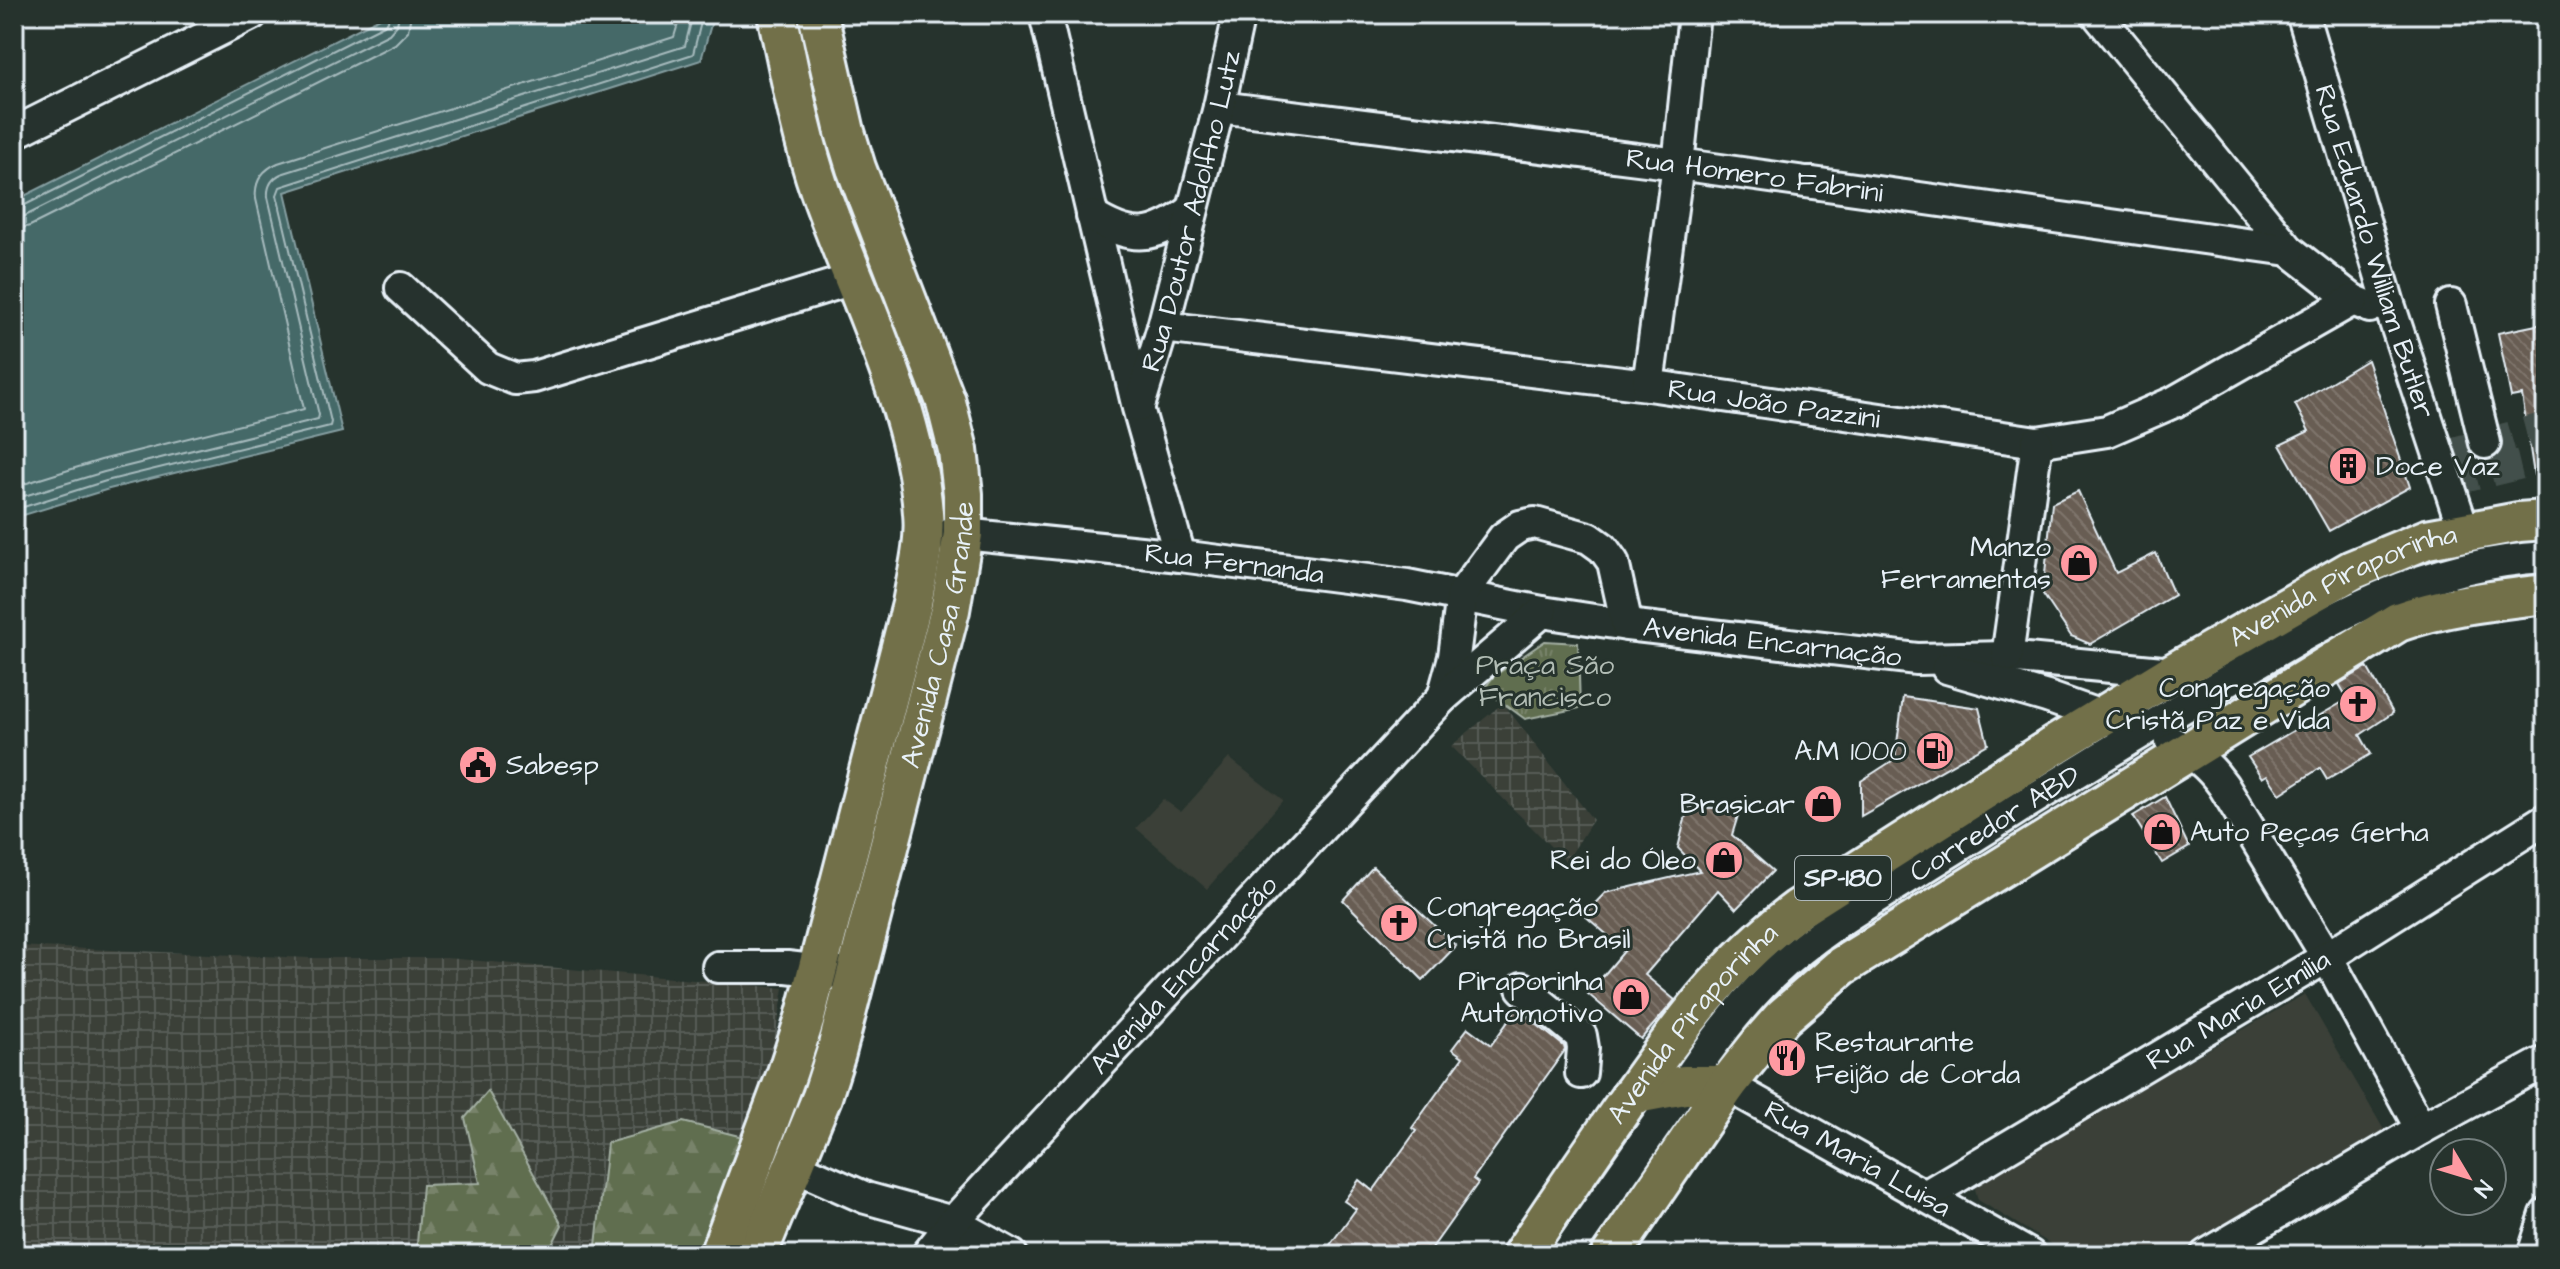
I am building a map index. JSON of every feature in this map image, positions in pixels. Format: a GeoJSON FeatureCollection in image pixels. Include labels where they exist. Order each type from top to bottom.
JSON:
{"type":"FeatureCollection","features":[{"type":"Feature","properties":{"kind":"main road","name":"Avenida Casa Grande"},"geometry":{"type":"LineString","coordinates":[[719,1255],[805,1018],[912,604],[924,535],[916,462],[896,391],[819,188],[801,126],[777,14]]}},
{"type":"Feature","properties":{"kind":"main road","name":"Avenida Casa Grande"},"geometry":{"type":"LineString","coordinates":[[757,1255],[822,1097],[950,610],[963,534],[960,464],[946,402],[856,168],[818,14]]}},
{"type":"Feature","properties":{"kind":"main road","name":"Avenida Piraporinha"},"geometry":{"type":"LineString","coordinates":[[1522,1255],[1692,1011],[1764,934],[1835,883],[2173,673],[2352,570],[2427,539],[2546,520]]}},
{"type":"Feature","properties":{"kind":"main road","name":"Avenida Piraporinha"},"geometry":{"type":"LineString","coordinates":[[1611,1255],[1727,1085],[1783,1017],[1842,966],[2398,622],[2464,604],[2546,594]]}},
{"type":"Feature","properties":{"kind":"main road"},"geometry":{"type":"LineString","coordinates":[[1631,1095],[1684,1085],[1727,1085]]}},
{"type":"Feature","properties":{"kind":"street"},"geometry":{"type":"LineString","coordinates":[[14,133],[252,14]]}},
{"type":"Feature","properties":{"kind":"street"},"geometry":{"type":"LineString","coordinates":[[1045,14],[1138,408],[1180,556]]}},
{"type":"Feature","properties":{"kind":"street","name":"Rua Doutor Adolfho Lutz"},"geometry":{"type":"LineString","coordinates":[[1138,408],[1163,327],[1219,107],[1239,14]]}},
{"type":"Feature","properties":{"kind":"street"},"geometry":{"type":"LineString","coordinates":[[1648,385],[1678,164],[1694,14]]}},
{"type":"Feature","properties":{"kind":"street"},"geometry":{"type":"LineString","coordinates":[[2097,14],[2289,250],[2353,300],[2393,318]]}},
{"type":"Feature","properties":{"kind":"street","name":"Rua Eduardo William Butler"},"geometry":{"type":"LineString","coordinates":[[2303,16],[2393,318],[2464,531]]}},
{"type":"Feature","properties":{"kind":"street","name":"Rua Homero Fabrini"},"geometry":{"type":"LineString","coordinates":[[1219,107],[1678,164],[2289,250]]}},
{"type":"Feature","properties":{"kind":"street"},"geometry":{"type":"LineString","coordinates":[[1092,216],[1129,234],[1153,233],[1172,225],[1191,211]]}},
{"type":"Feature","properties":{"kind":"street"},"geometry":{"type":"LineString","coordinates":[[401,288],[488,368],[515,379],[534,377],[853,279]]}},
{"type":"Feature","properties":{"kind":"street","name":"Rua João Pazzini"},"geometry":{"type":"LineString","coordinates":[[1163,327],[1648,385],[2037,442],[2107,431],[2174,402],[2353,300]]}},
{"type":"Feature","properties":{"kind":"street"},"geometry":{"type":"LineString","coordinates":[[2451,305],[2485,443]]}},
{"type":"Feature","properties":{"kind":"street"},"geometry":{"type":"LineString","coordinates":[[2007,657],[2037,442]]}},
{"type":"Feature","properties":{"kind":"street","name":"Avenida Encarnação"},"geometry":{"type":"LineString","coordinates":[[1443,697],[1454,657],[1462,594],[1504,537],[1520,526],[1535,523],[1589,538],[1603,548],[1613,562],[1627,625]]}},
{"type":"Feature","properties":{"kind":"street","name":"Rua Fernanda"},"geometry":{"type":"LineString","coordinates":[[924,535],[963,534],[1180,556],[1407,585],[1542,612]]}},
{"type":"Feature","properties":{"kind":"street","name":"Corredor ABD"},"geometry":{"type":"LineString","coordinates":[[1566,1255],[1743,1005],[1812,940],[2143,731],[2357,605],[2440,575],[2483,565],[2546,557]]}},
{"type":"Feature","properties":{"kind":"street","name":"Avenida Encarnação"},"geometry":{"type":"LineString","coordinates":[[927,1255],[953,1222],[1443,697],[1542,612],[1917,659],[2007,657],[2173,673]]}},
{"type":"Feature","properties":{"kind":"street","name":"Avenida Encarnação"},"geometry":{"type":"LineString","coordinates":[[1917,659],[2047,697],[2191,751]]}},
{"type":"Feature","properties":{"kind":"street"},"geometry":{"type":"LineString","coordinates":[[2191,751],[2223,785],[2327,957],[2421,1129]]}},
{"type":"Feature","properties":{"kind":"street","name":"Rua Maria Emília"},"geometry":{"type":"LineString","coordinates":[[1927,1195],[2327,957],[2546,819]]}},
{"type":"Feature","properties":{"kind":"street"},"geometry":{"type":"LineString","coordinates":[[718,967],[818,969],[855,977]]}},
{"type":"Feature","properties":{"kind":"street"},"geometry":{"type":"LineString","coordinates":[[1522,988],[1581,1036],[1581,1073]]}},
{"type":"Feature","properties":{"kind":"street"},"geometry":{"type":"LineString","coordinates":[[2206,1255],[2421,1129],[2546,1063]]}},
{"type":"Feature","properties":{"kind":"street","name":"Rua Maria Luisa"},"geometry":{"type":"LineString","coordinates":[[1727,1085],[2030,1255]]}},
{"type":"Feature","properties":{"kind":"street"},"geometry":{"type":"LineString","coordinates":[[794,1166],[866,1198],[953,1222],[1012,1255]]}},
{"type":"Feature","properties":{"kind":"street"},"geometry":{"type":"LineString","coordinates":[[2533,1255],[2546,1214]]}},
{"type":"Feature","properties":{"kind":"shaded area"},"geometry":{"type":"Polygon","coordinates":[[[1503,703],[1593,820],[1566,862],[1451,746],[1503,703]]]}},
{"type":"Feature","properties":{"kind":"shaded area"},"geometry":{"type":"Polygon","coordinates":[[[1229,758],[1283,800],[1207,889],[1136,828],[1163,799],[1181,812],[1229,758]]]}},
{"type":"Feature","properties":{"kind":"shaded area"},"geometry":{"type":"Polygon","coordinates":[[[14,946],[310,958],[447,958],[784,988],[762,1120],[716,1255],[26,1255],[14,1228],[14,946]]]}},
{"type":"Feature","properties":{"kind":"shaded area"},"geometry":{"type":"Polygon","coordinates":[[[2305,994],[2387,1135],[2173,1255],[2069,1255],[1978,1200],[1975,1189],[1986,1177],[2305,994]]]}},
{"type":"Feature","properties":{"kind":"green space","name":"Praça São Francisco"},"geometry":{"type":"Polygon","coordinates":[[[1545,641],[1578,643],[1580,708],[1525,719],[1484,689],[1494,676],[1545,641]]]}},
{"type":"Feature","properties":{"kind":"green space"},"geometry":{"type":"Polygon","coordinates":[[[488,1091],[562,1225],[547,1255],[416,1255],[422,1185],[480,1183],[465,1118],[488,1091]]]}},
{"type":"Feature","properties":{"kind":"green space"},"geometry":{"type":"Polygon","coordinates":[[[683,1122],[743,1137],[701,1255],[595,1255],[607,1143],[683,1122]]]}},
{"type":"Feature","properties":{"kind":"water"},"geometry":{"type":"Polygon","coordinates":[[[388,14],[711,14],[712,21],[701,60],[285,192],[342,432],[109,489],[14,518],[14,201],[388,14]]]}},
{"type":"Feature","properties":{"kind":"building"},"geometry":{"type":"Polygon","coordinates":[[[2546,323],[2546,474],[2534,475],[2522,395],[2511,397],[2498,333],[2546,323]]]}},
{"type":"Feature","properties":{"kind":"building","name":"Doce Vaz"},"geometry":{"type":"Polygon","coordinates":[[[2367,360],[2410,487],[2329,531],[2280,445],[2309,431],[2295,404],[2367,360]]]}},
{"type":"Feature","properties":{"kind":"building","name":"Manzo Ferramentas"},"geometry":{"type":"Polygon","coordinates":[[[2078,491],[2116,573],[2156,553],[2174,595],[2090,644],[2071,636],[2043,594],[2052,503],[2078,491]]]}},
{"type":"Feature","properties":{"kind":"building"},"geometry":{"type":"Polygon","coordinates":[[[2367,667],[2393,713],[2360,735],[2371,754],[2327,780],[2320,768],[2280,794],[2267,775],[2262,778],[2248,757],[2348,699],[2339,684],[2367,667]]]}},
{"type":"Feature","properties":{"kind":"building","name":"A.M 1000"},"geometry":{"type":"Polygon","coordinates":[[[1903,697],[1979,708],[1988,744],[1861,816],[1861,781],[1895,759],[1903,697]]]}},
{"type":"Feature","properties":{"kind":"building","name":"Auto Peças Gerha"},"geometry":{"type":"Polygon","coordinates":[[[2165,797],[2189,847],[2162,863],[2133,816],[2165,797]]]}},
{"type":"Feature","properties":{"kind":"building"},"geometry":{"type":"Polygon","coordinates":[[[1688,807],[1740,809],[1732,835],[1773,871],[1736,909],[1718,890],[1645,975],[1675,1000],[1641,1039],[1588,994],[1625,950],[1584,915],[1605,893],[1700,871],[1678,848],[1688,807]]]}},
{"type":"Feature","properties":{"kind":"building","name":"Congregação Cristã no Brasil"},"geometry":{"type":"Polygon","coordinates":[[[1373,867],[1456,946],[1423,980],[1343,900],[1373,867]]]}},
{"type":"Feature","properties":{"kind":"building"},"geometry":{"type":"Polygon","coordinates":[[[1517,1009],[1565,1050],[1473,1179],[1478,1183],[1427,1255],[1344,1255],[1330,1245],[1356,1209],[1344,1201],[1359,1180],[1373,1191],[1416,1131],[1412,1128],[1463,1057],[1452,1049],[1468,1028],[1491,1045],[1517,1009]]]}},
{"type":"Feature","properties":{"kind":"tunnel"},"geometry":{"type":"LineString","coordinates":[[2439,456],[2546,427]]}},
{"type":"Feature","properties":{"kind":"tunnel"},"geometry":{"type":"LineString","coordinates":[[2447,482],[2546,458]]}},
{"type":"Feature","properties":{"kind":"place","name":"Doce Vaz"},"geometry":{"type":"Point","coordinates":[2348,466]}},
{"type":"Feature","properties":{"kind":"place","name":"Manzo Ferramentas"},"geometry":{"type":"Point","coordinates":[2079,563]}},
{"type":"Feature","properties":{"kind":"place","name":"Congregação Cristã Paz e Vida"},"geometry":{"type":"Point","coordinates":[2358,704]}},
{"type":"Feature","properties":{"kind":"place","name":"A.M 1000"},"geometry":{"type":"Point","coordinates":[1935,751]}},
{"type":"Feature","properties":{"kind":"place","name":"Sabesp"},"geometry":{"type":"Point","coordinates":[478,765]}},
{"type":"Feature","properties":{"kind":"place","name":"Brasicar"},"geometry":{"type":"Point","coordinates":[1823,804]}},
{"type":"Feature","properties":{"kind":"place","name":"Auto Peças Gerha"},"geometry":{"type":"Point","coordinates":[2162,832]}},
{"type":"Feature","properties":{"kind":"place","name":"Rei do Óleo"},"geometry":{"type":"Point","coordinates":[1724,860]}},
{"type":"Feature","properties":{"kind":"place","name":"Congregação Cristã no Brasil"},"geometry":{"type":"Point","coordinates":[1399,923]}},
{"type":"Feature","properties":{"kind":"place","name":"Piraporinha Automotivo"},"geometry":{"type":"Point","coordinates":[1631,997]}},
{"type":"Feature","properties":{"kind":"place","name":"Restaurante Feijão de Corda"},"geometry":{"type":"Point","coordinates":[1787,1058]}}]}
